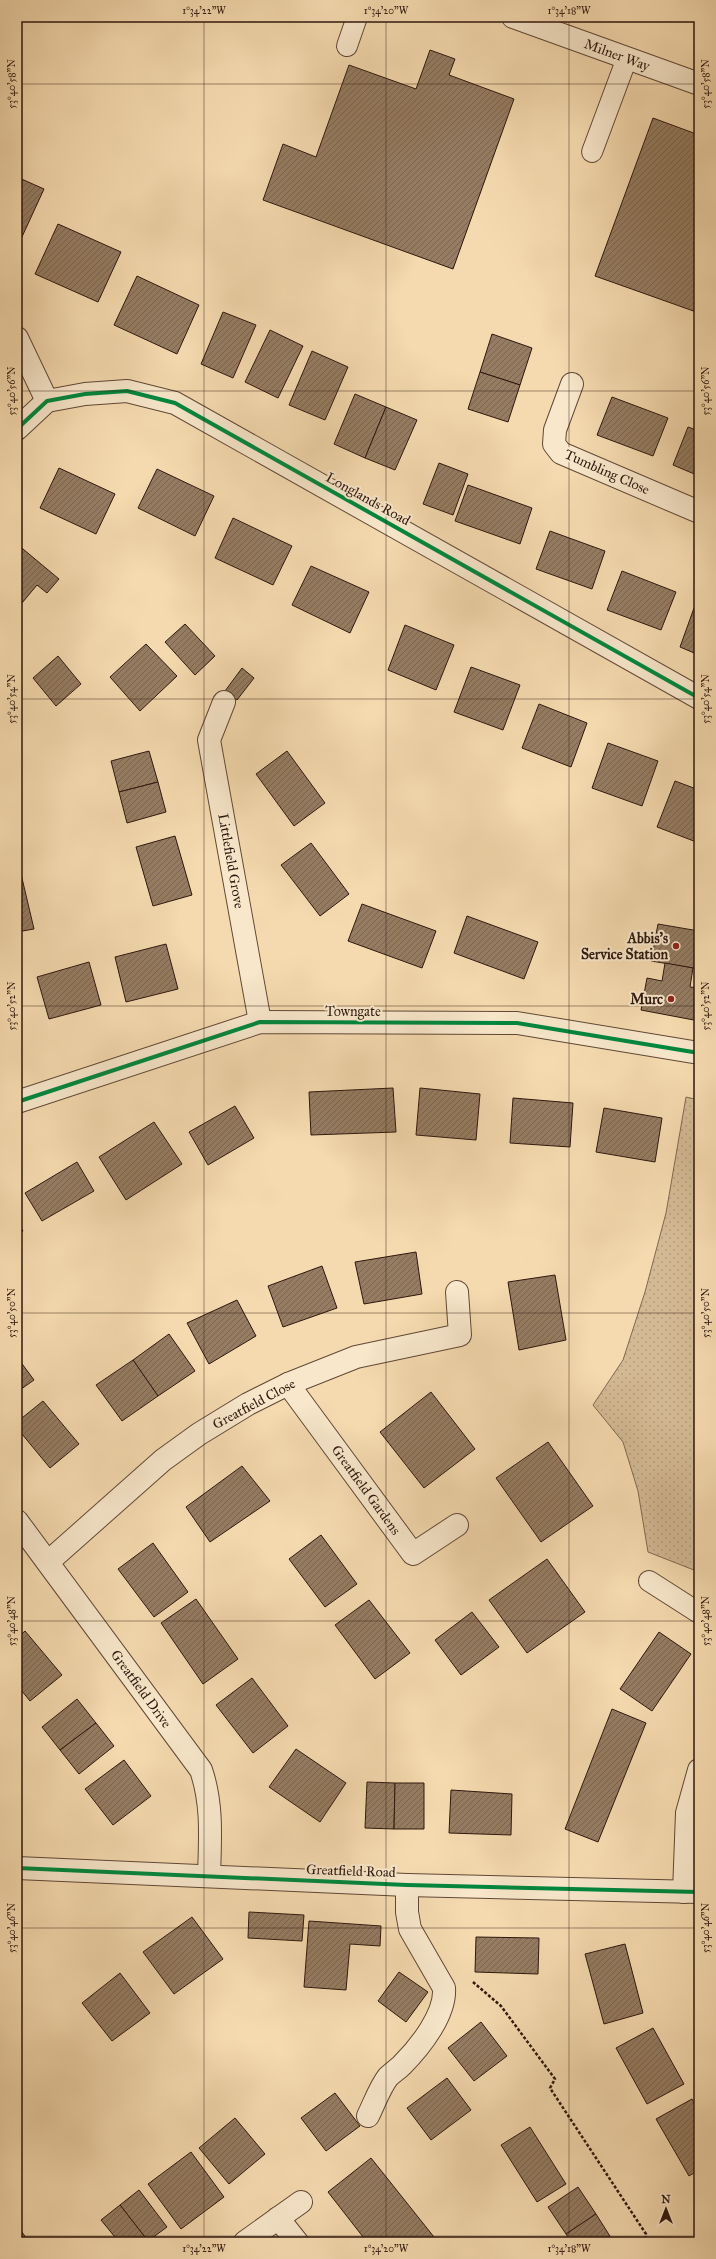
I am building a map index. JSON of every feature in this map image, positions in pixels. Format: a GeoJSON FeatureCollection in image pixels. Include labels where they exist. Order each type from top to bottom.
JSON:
{"type":"FeatureCollection","features":[{"type":"Feature","properties":{"kind":"street","name":"Milner Way"},"geometry":{"type":"LineString","coordinates":[[516,17],[699,84]]}},
{"type":"Feature","properties":{"kind":"street"},"geometry":{"type":"LineString","coordinates":[[17,338],[46,401],[17,429]]}},
{"type":"Feature","properties":{"kind":"street","name":"Tumbling Close"},"geometry":{"type":"LineString","coordinates":[[572,384],[555,430],[554,444],[561,453],[699,512]]}},
{"type":"Feature","properties":{"kind":"street","name":"Longlands Road"},"geometry":{"type":"LineString","coordinates":[[46,401],[85,394],[127,391],[175,403],[699,698]]}},
{"type":"Feature","properties":{"kind":"street","name":"Littlefield Grove"},"geometry":{"type":"LineString","coordinates":[[224,702],[210,740],[260,1022]]}},
{"type":"Feature","properties":{"kind":"street","name":"Towngate"},"geometry":{"type":"LineString","coordinates":[[17,1102],[260,1022],[517,1023],[699,1053]]}},
{"type":"Feature","properties":{"kind":"street","name":"Greatfield Close"},"geometry":{"type":"LineString","coordinates":[[48,1562],[163,1460],[199,1434],[248,1404],[288,1384],[356,1357],[460,1335],[457,1292]]}},
{"type":"Feature","properties":{"kind":"street","name":"Greatfield Gardens"},"geometry":{"type":"LineString","coordinates":[[288,1384],[414,1554],[457,1525]]}},
{"type":"Feature","properties":{"kind":"street","name":"Greatfield Drive"},"geometry":{"type":"LineString","coordinates":[[17,1521],[201,1770],[208,1788],[211,1812],[210,1876]]}},
{"type":"Feature","properties":{"kind":"street"},"geometry":{"type":"LineString","coordinates":[[691,1892],[687,1813],[699,1770]]}},
{"type":"Feature","properties":{"kind":"street","name":"Greatfield Road"},"geometry":{"type":"LineString","coordinates":[[17,1868],[407,1885],[691,1892]]}},
{"type":"Feature","properties":{"kind":"street"},"geometry":{"type":"LineString","coordinates":[[368,2116],[388,2078],[403,2064],[433,2025],[442,2010],[445,1996],[444,1988],[410,1929],[407,1912],[407,1885]]}},
{"type":"Feature","properties":{"kind":"street"},"geometry":{"type":"LineString","coordinates":[[245,2242],[301,2202]]}},
{"type":"Feature","properties":{"kind":"street"},"geometry":{"type":"LineString","coordinates":[[278,2218],[297,2242]]}},
{"type":"Feature","properties":{"kind":"lane"},"geometry":{"type":"LineString","coordinates":[[348,46],[357,17]]}},
{"type":"Feature","properties":{"kind":"lane"},"geometry":{"type":"LineString","coordinates":[[592,152],[627,58]]}},
{"type":"Feature","properties":{"kind":"lane"},"geometry":{"type":"LineString","coordinates":[[649,1581],[699,1613]]}},
{"type":"Feature","properties":{"kind":"path"},"geometry":{"type":"LineString","coordinates":[[471,1980],[501,2006],[555,2079],[550,2088],[646,2234],[645,2242]]}},
{"type":"Feature","properties":{"kind":"shaded area"},"geometry":{"type":"Polygon","coordinates":[[[686,1097],[699,1100],[699,1572],[648,1552],[638,1491],[623,1442],[593,1405],[623,1360],[645,1292],[666,1213],[686,1097]]]}},
{"type":"Feature","properties":{"kind":"building"},"geometry":{"type":"Polygon","coordinates":[[[430,50],[455,59],[449,75],[514,99],[453,269],[263,200],[283,144],[316,157],[349,65],[416,89],[430,50]]]}},
{"type":"Feature","properties":{"kind":"building"},"geometry":{"type":"Polygon","coordinates":[[[653,118],[699,135],[699,313],[595,276],[653,118]]]}},
{"type":"Feature","properties":{"kind":"building"},"geometry":{"type":"Polygon","coordinates":[[[17,177],[44,189],[21,239],[17,237],[17,177]]]}},
{"type":"Feature","properties":{"kind":"building"},"geometry":{"type":"Polygon","coordinates":[[[58,224],[121,252],[98,302],[35,274],[58,224]]]}},
{"type":"Feature","properties":{"kind":"building"},"geometry":{"type":"Polygon","coordinates":[[[137,276],[199,305],[177,354],[114,325],[137,276]]]}},
{"type":"Feature","properties":{"kind":"building"},"geometry":{"type":"Polygon","coordinates":[[[223,312],[256,325],[233,378],[201,364],[223,312]]]}},
{"type":"Feature","properties":{"kind":"building"},"geometry":{"type":"Polygon","coordinates":[[[270,330],[303,346],[278,398],[245,382],[270,330]]]}},
{"type":"Feature","properties":{"kind":"building"},"geometry":{"type":"Polygon","coordinates":[[[492,334],[532,348],[520,385],[480,372],[492,334]]]}},
{"type":"Feature","properties":{"kind":"building"},"geometry":{"type":"Polygon","coordinates":[[[312,351],[348,367],[325,420],[289,405],[312,351]]]}},
{"type":"Feature","properties":{"kind":"building"},"geometry":{"type":"Polygon","coordinates":[[[480,372],[520,385],[508,422],[468,409],[480,372]]]}},
{"type":"Feature","properties":{"kind":"building"},"geometry":{"type":"Polygon","coordinates":[[[355,394],[386,407],[365,458],[334,444],[355,394]]]}},
{"type":"Feature","properties":{"kind":"building"},"geometry":{"type":"Polygon","coordinates":[[[612,397],[668,418],[653,456],[597,435],[612,397]]]}},
{"type":"Feature","properties":{"kind":"building"},"geometry":{"type":"Polygon","coordinates":[[[386,407],[417,420],[395,470],[365,458],[386,407]]]}},
{"type":"Feature","properties":{"kind":"building"},"geometry":{"type":"Polygon","coordinates":[[[688,427],[699,431],[699,476],[673,465],[688,427]]]}},
{"type":"Feature","properties":{"kind":"building"},"geometry":{"type":"Polygon","coordinates":[[[439,463],[468,474],[453,515],[423,504],[439,463]]]}},
{"type":"Feature","properties":{"kind":"building"},"geometry":{"type":"Polygon","coordinates":[[[59,468],[115,494],[96,534],[40,508],[59,468]]]}},
{"type":"Feature","properties":{"kind":"building"},"geometry":{"type":"Polygon","coordinates":[[[157,469],[214,496],[195,536],[138,508],[157,469]]]}},
{"type":"Feature","properties":{"kind":"building"},"geometry":{"type":"Polygon","coordinates":[[[468,485],[532,508],[520,544],[455,521],[468,485]]]}},
{"type":"Feature","properties":{"kind":"building"},"geometry":{"type":"Polygon","coordinates":[[[233,518],[292,546],[273,585],[215,558],[233,518]]]}},
{"type":"Feature","properties":{"kind":"building"},"geometry":{"type":"Polygon","coordinates":[[[550,531],[605,551],[592,589],[536,569],[550,531]]]}},
{"type":"Feature","properties":{"kind":"building"},"geometry":{"type":"Polygon","coordinates":[[[17,544],[59,579],[47,593],[37,585],[17,609],[17,544]]]}},
{"type":"Feature","properties":{"kind":"building"},"geometry":{"type":"Polygon","coordinates":[[[311,566],[369,592],[350,633],[292,605],[311,566]]]}},
{"type":"Feature","properties":{"kind":"building"},"geometry":{"type":"Polygon","coordinates":[[[622,571],[676,592],[661,630],[607,610],[622,571]]]}},
{"type":"Feature","properties":{"kind":"building"},"geometry":{"type":"Polygon","coordinates":[[[694,608],[699,610],[699,655],[680,647],[694,608]]]}},
{"type":"Feature","properties":{"kind":"building"},"geometry":{"type":"Polygon","coordinates":[[[185,624],[215,656],[195,675],[165,642],[185,624]]]}},
{"type":"Feature","properties":{"kind":"building"},"geometry":{"type":"Polygon","coordinates":[[[405,625],[454,645],[436,690],[388,670],[405,625]]]}},
{"type":"Feature","properties":{"kind":"building"},"geometry":{"type":"Polygon","coordinates":[[[146,644],[177,676],[140,711],[110,677],[146,644]]]}},
{"type":"Feature","properties":{"kind":"building"},"geometry":{"type":"Polygon","coordinates":[[[58,656],[81,684],[56,706],[33,678],[58,656]]]}},
{"type":"Feature","properties":{"kind":"building"},"geometry":{"type":"Polygon","coordinates":[[[471,667],[520,685],[503,730],[454,712],[471,667]]]}},
{"type":"Feature","properties":{"kind":"building"},"geometry":{"type":"Polygon","coordinates":[[[242,668],[254,678],[237,700],[225,691],[242,668]]]}},
{"type":"Feature","properties":{"kind":"building"},"geometry":{"type":"Polygon","coordinates":[[[539,704],[587,723],[571,767],[522,748],[539,704]]]}},
{"type":"Feature","properties":{"kind":"building"},"geometry":{"type":"Polygon","coordinates":[[[608,743],[658,761],[642,806],[592,788],[608,743]]]}},
{"type":"Feature","properties":{"kind":"building"},"geometry":{"type":"Polygon","coordinates":[[[149,751],[158,782],[119,792],[111,761],[149,751]]]}},
{"type":"Feature","properties":{"kind":"building"},"geometry":{"type":"Polygon","coordinates":[[[287,751],[325,803],[294,826],[256,774],[287,751]]]}},
{"type":"Feature","properties":{"kind":"building"},"geometry":{"type":"Polygon","coordinates":[[[675,781],[699,790],[699,843],[657,827],[675,781]]]}},
{"type":"Feature","properties":{"kind":"building"},"geometry":{"type":"Polygon","coordinates":[[[158,782],[166,812],[127,823],[119,792],[158,782]]]}},
{"type":"Feature","properties":{"kind":"building"},"geometry":{"type":"Polygon","coordinates":[[[175,836],[192,895],[153,906],[136,847],[175,836]]]}},
{"type":"Feature","properties":{"kind":"building"},"geometry":{"type":"Polygon","coordinates":[[[311,843],[349,894],[320,916],[281,865],[311,843]]]}},
{"type":"Feature","properties":{"kind":"building"},"geometry":{"type":"Polygon","coordinates":[[[17,857],[34,929],[17,932],[17,857]]]}},
{"type":"Feature","properties":{"kind":"building"},"geometry":{"type":"Polygon","coordinates":[[[362,904],[436,931],[422,968],[348,941],[362,904]]]}},
{"type":"Feature","properties":{"kind":"building"},"geometry":{"type":"Polygon","coordinates":[[[467,916],[538,942],[524,979],[454,953],[467,916]]]}},
{"type":"Feature","properties":{"kind":"building","name":"Abbis's Service Station"},"geometry":{"type":"Polygon","coordinates":[[[658,924],[699,931],[699,969],[651,961],[658,924]]]}},
{"type":"Feature","properties":{"kind":"building"},"geometry":{"type":"Polygon","coordinates":[[[166,944],[178,989],[126,1002],[115,957],[166,944]]]}},
{"type":"Feature","properties":{"kind":"building"},"geometry":{"type":"Polygon","coordinates":[[[89,962],[101,1005],[49,1019],[37,977],[89,962]]]}},
{"type":"Feature","properties":{"kind":"building","name":"Murc"},"geometry":{"type":"Polygon","coordinates":[[[665,963],[693,968],[690,987],[699,988],[699,1021],[641,1010],[647,978],[662,981],[665,963]]]}},
{"type":"Feature","properties":{"kind":"building"},"geometry":{"type":"Polygon","coordinates":[[[393,1088],[396,1132],[311,1135],[309,1092],[393,1088]]]}},
{"type":"Feature","properties":{"kind":"building"},"geometry":{"type":"Polygon","coordinates":[[[420,1088],[480,1094],[476,1140],[416,1135],[420,1088]]]}},
{"type":"Feature","properties":{"kind":"building"},"geometry":{"type":"Polygon","coordinates":[[[513,1098],[573,1103],[570,1147],[510,1143],[513,1098]]]}},
{"type":"Feature","properties":{"kind":"building"},"geometry":{"type":"Polygon","coordinates":[[[235,1106],[254,1138],[208,1165],[189,1132],[235,1106]]]}},
{"type":"Feature","properties":{"kind":"building"},"geometry":{"type":"Polygon","coordinates":[[[604,1108],[662,1118],[655,1162],[596,1152],[604,1108]]]}},
{"type":"Feature","properties":{"kind":"building"},"geometry":{"type":"Polygon","coordinates":[[[154,1122],[182,1164],[126,1200],[99,1157],[154,1122]]]}},
{"type":"Feature","properties":{"kind":"building"},"geometry":{"type":"Polygon","coordinates":[[[77,1162],[94,1191],[42,1221],[25,1193],[77,1162]]]}},
{"type":"Feature","properties":{"kind":"building"},"geometry":{"type":"Polygon","coordinates":[[[17,1221],[23,1231],[17,1235],[17,1221]]]}},
{"type":"Feature","properties":{"kind":"building"},"geometry":{"type":"Polygon","coordinates":[[[416,1252],[422,1294],[364,1304],[355,1262],[416,1252]]]}},
{"type":"Feature","properties":{"kind":"building"},"geometry":{"type":"Polygon","coordinates":[[[322,1266],[337,1308],[283,1327],[268,1286],[322,1266]]]}},
{"type":"Feature","properties":{"kind":"building"},"geometry":{"type":"Polygon","coordinates":[[[555,1275],[566,1340],[519,1350],[508,1282],[555,1275]]]}},
{"type":"Feature","properties":{"kind":"building"},"geometry":{"type":"Polygon","coordinates":[[[237,1300],[256,1336],[209,1364],[187,1323],[237,1300]]]}},
{"type":"Feature","properties":{"kind":"building"},"geometry":{"type":"Polygon","coordinates":[[[169,1334],[195,1371],[158,1396],[133,1360],[169,1334]]]}},
{"type":"Feature","properties":{"kind":"building"},"geometry":{"type":"Polygon","coordinates":[[[17,1357],[34,1380],[17,1392],[17,1357]]]}},
{"type":"Feature","properties":{"kind":"building"},"geometry":{"type":"Polygon","coordinates":[[[133,1360],[158,1396],[122,1421],[96,1385],[133,1360]]]}},
{"type":"Feature","properties":{"kind":"building"},"geometry":{"type":"Polygon","coordinates":[[[431,1392],[475,1449],[424,1488],[380,1432],[431,1392]]]}},
{"type":"Feature","properties":{"kind":"building"},"geometry":{"type":"Polygon","coordinates":[[[43,1401],[79,1444],[50,1468],[17,1428],[17,1422],[43,1401]]]}},
{"type":"Feature","properties":{"kind":"building"},"geometry":{"type":"Polygon","coordinates":[[[548,1442],[593,1506],[541,1542],[496,1478],[548,1442]]]}},
{"type":"Feature","properties":{"kind":"building"},"geometry":{"type":"Polygon","coordinates":[[[242,1466],[270,1501],[210,1542],[186,1507],[242,1466]]]}},
{"type":"Feature","properties":{"kind":"building"},"geometry":{"type":"Polygon","coordinates":[[[321,1535],[357,1584],[325,1607],[289,1559],[321,1535]]]}},
{"type":"Feature","properties":{"kind":"building"},"geometry":{"type":"Polygon","coordinates":[[[153,1543],[188,1592],[154,1617],[118,1569],[153,1543]]]}},
{"type":"Feature","properties":{"kind":"building"},"geometry":{"type":"Polygon","coordinates":[[[547,1559],[585,1612],[527,1653],[489,1600],[547,1559]]]}},
{"type":"Feature","properties":{"kind":"building"},"geometry":{"type":"Polygon","coordinates":[[[196,1599],[238,1659],[203,1684],[161,1623],[196,1599]]]}},
{"type":"Feature","properties":{"kind":"building"},"geometry":{"type":"Polygon","coordinates":[[[369,1600],[410,1653],[375,1679],[335,1625],[369,1600]]]}},
{"type":"Feature","properties":{"kind":"building"},"geometry":{"type":"Polygon","coordinates":[[[472,1612],[499,1647],[461,1675],[435,1640],[472,1612]]]}},
{"type":"Feature","properties":{"kind":"building"},"geometry":{"type":"Polygon","coordinates":[[[25,1631],[62,1675],[30,1701],[17,1685],[17,1638],[25,1631]]]}},
{"type":"Feature","properties":{"kind":"building"},"geometry":{"type":"Polygon","coordinates":[[[659,1632],[691,1654],[652,1711],[620,1689],[659,1632]]]}},
{"type":"Feature","properties":{"kind":"building"},"geometry":{"type":"Polygon","coordinates":[[[252,1678],[288,1726],[253,1753],[216,1705],[252,1678]]]}},
{"type":"Feature","properties":{"kind":"building"},"geometry":{"type":"Polygon","coordinates":[[[77,1699],[96,1723],[60,1750],[42,1727],[77,1699]]]}},
{"type":"Feature","properties":{"kind":"building"},"geometry":{"type":"Polygon","coordinates":[[[612,1709],[646,1723],[598,1842],[565,1829],[612,1709]]]}},
{"type":"Feature","properties":{"kind":"building"},"geometry":{"type":"Polygon","coordinates":[[[96,1723],[114,1746],[79,1774],[60,1750],[96,1723]]]}},
{"type":"Feature","properties":{"kind":"building"},"geometry":{"type":"Polygon","coordinates":[[[296,1749],[346,1783],[320,1822],[269,1787],[296,1749]]]}},
{"type":"Feature","properties":{"kind":"building"},"geometry":{"type":"Polygon","coordinates":[[[124,1760],[151,1796],[113,1825],[85,1789],[124,1760]]]}},
{"type":"Feature","properties":{"kind":"building"},"geometry":{"type":"Polygon","coordinates":[[[367,1782],[395,1783],[394,1829],[365,1828],[367,1782]]]}},
{"type":"Feature","properties":{"kind":"building"},"geometry":{"type":"Polygon","coordinates":[[[395,1783],[424,1783],[424,1829],[394,1829],[395,1783]]]}},
{"type":"Feature","properties":{"kind":"building"},"geometry":{"type":"Polygon","coordinates":[[[451,1790],[512,1794],[511,1835],[449,1833],[451,1790]]]}},
{"type":"Feature","properties":{"kind":"building"},"geometry":{"type":"Polygon","coordinates":[[[249,1912],[304,1915],[302,1941],[248,1938],[249,1912]]]}},
{"type":"Feature","properties":{"kind":"building"},"geometry":{"type":"Polygon","coordinates":[[[192,1917],[223,1959],[174,1994],[143,1952],[192,1917]]]}},
{"type":"Feature","properties":{"kind":"building"},"geometry":{"type":"Polygon","coordinates":[[[309,1921],[381,1926],[380,1946],[350,1944],[346,1990],[304,1987],[309,1921]]]}},
{"type":"Feature","properties":{"kind":"building"},"geometry":{"type":"Polygon","coordinates":[[[476,1937],[539,1938],[538,1974],[475,1972],[476,1937]]]}},
{"type":"Feature","properties":{"kind":"building"},"geometry":{"type":"Polygon","coordinates":[[[625,1944],[643,2013],[604,2024],[585,1954],[625,1944]]]}},
{"type":"Feature","properties":{"kind":"building"},"geometry":{"type":"Polygon","coordinates":[[[399,1972],[428,1992],[406,2022],[378,2001],[399,1972]]]}},
{"type":"Feature","properties":{"kind":"building"},"geometry":{"type":"Polygon","coordinates":[[[120,1973],[150,2013],[112,2041],[82,2003],[120,1973]]]}},
{"type":"Feature","properties":{"kind":"building"},"geometry":{"type":"Polygon","coordinates":[[[481,2022],[507,2056],[474,2081],[448,2048],[481,2022]]]}},
{"type":"Feature","properties":{"kind":"building"},"geometry":{"type":"Polygon","coordinates":[[[653,2028],[684,2084],[647,2104],[616,2048],[653,2028]]]}},
{"type":"Feature","properties":{"kind":"building"},"geometry":{"type":"Polygon","coordinates":[[[447,2078],[471,2110],[431,2140],[407,2108],[447,2078]]]}},
{"type":"Feature","properties":{"kind":"building"},"geometry":{"type":"Polygon","coordinates":[[[335,2093],[360,2126],[326,2151],[301,2118],[335,2093]]]}},
{"type":"Feature","properties":{"kind":"building"},"geometry":{"type":"Polygon","coordinates":[[[692,2099],[699,2112],[699,2170],[689,2176],[656,2119],[692,2099]]]}},
{"type":"Feature","properties":{"kind":"building"},"geometry":{"type":"Polygon","coordinates":[[[235,2118],[265,2154],[229,2184],[199,2148],[235,2118]]]}},
{"type":"Feature","properties":{"kind":"building"},"geometry":{"type":"Polygon","coordinates":[[[530,2127],[566,2184],[537,2202],[501,2145],[530,2127]]]}},
{"type":"Feature","properties":{"kind":"building"},"geometry":{"type":"Polygon","coordinates":[[[191,2152],[224,2197],[181,2229],[148,2184],[191,2152]]]}},
{"type":"Feature","properties":{"kind":"building"},"geometry":{"type":"Polygon","coordinates":[[[371,2158],[438,2242],[367,2242],[328,2192],[371,2158]]]}},
{"type":"Feature","properties":{"kind":"building"},"geometry":{"type":"Polygon","coordinates":[[[578,2187],[596,2214],[566,2234],[548,2207],[578,2187]]]}},
{"type":"Feature","properties":{"kind":"building"},"geometry":{"type":"Polygon","coordinates":[[[139,2190],[167,2227],[148,2241],[120,2205],[139,2190]]]}},
{"type":"Feature","properties":{"kind":"building"},"geometry":{"type":"Polygon","coordinates":[[[120,2205],[148,2241],[147,2242],[119,2242],[101,2220],[120,2205]]]}},
{"type":"Feature","properties":{"kind":"building"},"geometry":{"type":"Polygon","coordinates":[[[596,2214],[613,2241],[571,2242],[566,2234],[596,2214]]]}},
{"type":"Feature","properties":{"kind":"building"},"geometry":{"type":"Polygon","coordinates":[[[17,2225],[29,2242],[17,2242],[17,2225]]]}},
{"type":"Feature","properties":{"kind":"cycle path"},"geometry":{"type":"LineString","coordinates":[[17,429],[47,401],[85,394],[127,391],[175,403],[699,698]]}},
{"type":"Feature","properties":{"kind":"cycle path"},"geometry":{"type":"LineString","coordinates":[[17,1102],[260,1022],[517,1023],[699,1053]]}},
{"type":"Feature","properties":{"kind":"cycle path"},"geometry":{"type":"LineString","coordinates":[[17,1868],[407,1885],[699,1892]]}},
{"type":"Feature","properties":{"kind":"place","name":"Abbis's Service Station"},"geometry":{"type":"Point","coordinates":[676,946]}},
{"type":"Feature","properties":{"kind":"place","name":"Murc"},"geometry":{"type":"Point","coordinates":[671,999]}}]}
